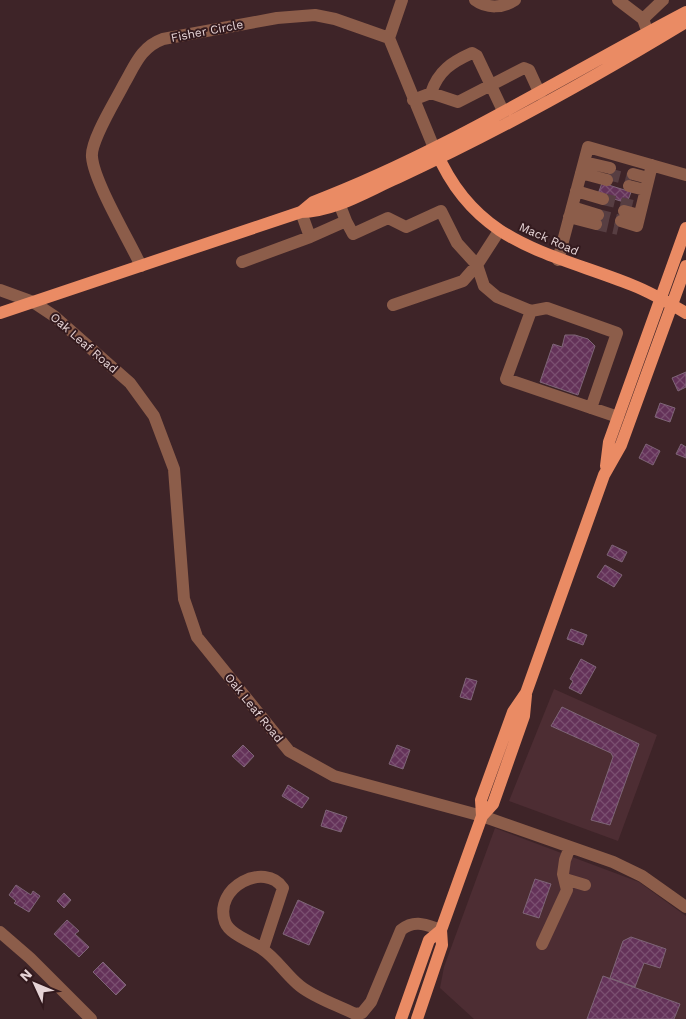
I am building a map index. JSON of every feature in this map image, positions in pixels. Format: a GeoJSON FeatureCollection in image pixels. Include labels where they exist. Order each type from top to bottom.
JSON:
{"type":"FeatureCollection","features":[{"type":"Feature","properties":{"kind":"main road"},"geometry":{"type":"LineString","coordinates":[[668,22],[686,6]]}},
{"type":"Feature","properties":{"kind":"main road"},"geometry":{"type":"LineString","coordinates":[[301,212],[313,202],[437,154],[504,113],[686,12]]}},
{"type":"Feature","properties":{"kind":"main road"},"geometry":{"type":"LineString","coordinates":[[0,313],[301,212],[314,212],[339,203],[556,97],[686,22]]}},
{"type":"Feature","properties":{"kind":"main road","name":"Mack Road"},"geometry":{"type":"LineString","coordinates":[[437,154],[463,196],[499,230],[524,246],[558,260],[633,285],[686,312]]}},
{"type":"Feature","properties":{"kind":"main road"},"geometry":{"type":"LineString","coordinates":[[604,475],[609,442],[686,228]]}},
{"type":"Feature","properties":{"kind":"main road"},"geometry":{"type":"LineString","coordinates":[[417,1019],[442,945],[441,930],[482,816],[492,804],[524,716],[526,692],[604,475],[621,444],[686,266]]}},
{"type":"Feature","properties":{"kind":"main road"},"geometry":{"type":"LineString","coordinates":[[401,1019],[429,940],[441,930]]}},
{"type":"Feature","properties":{"kind":"street"},"geometry":{"type":"LineString","coordinates":[[402,0],[389,38],[413,100],[437,154]]}},
{"type":"Feature","properties":{"kind":"street"},"geometry":{"type":"LineString","coordinates":[[475,0],[483,6],[507,6],[515,0]]}},
{"type":"Feature","properties":{"kind":"street"},"geometry":{"type":"LineString","coordinates":[[618,0],[643,19],[648,33]]}},
{"type":"Feature","properties":{"kind":"street"},"geometry":{"type":"LineString","coordinates":[[643,19],[663,0]]}},
{"type":"Feature","properties":{"kind":"street","name":"Fisher Circle"},"geometry":{"type":"LineString","coordinates":[[141,266],[98,178],[92,157],[93,147],[106,117],[141,54],[150,44],[163,39],[278,18],[315,15],[335,19],[389,38]]}},
{"type":"Feature","properties":{"kind":"street"},"geometry":{"type":"LineString","coordinates":[[432,93],[435,80],[450,63],[472,53],[477,56],[504,113]]}},
{"type":"Feature","properties":{"kind":"street"},"geometry":{"type":"LineString","coordinates":[[413,100],[432,93],[458,102],[524,68],[528,70],[540,94]]}},
{"type":"Feature","properties":{"kind":"street"},"geometry":{"type":"LineString","coordinates":[[558,260],[588,147],[648,179]]}},
{"type":"Feature","properties":{"kind":"street"},"geometry":{"type":"LineString","coordinates":[[583,167],[609,174]]}},
{"type":"Feature","properties":{"kind":"street"},"geometry":{"type":"LineString","coordinates":[[631,180],[686,175]]}},
{"type":"Feature","properties":{"kind":"street"},"geometry":{"type":"LineString","coordinates":[[621,220],[638,220],[648,179]]}},
{"type":"Feature","properties":{"kind":"street"},"geometry":{"type":"LineString","coordinates":[[339,203],[353,234],[388,218],[406,227],[441,211],[457,243],[477,265],[484,286],[497,296],[531,311],[548,308],[617,333],[591,408]]}},
{"type":"Feature","properties":{"kind":"street"},"geometry":{"type":"LineString","coordinates":[[573,203],[600,210],[573,203]]}},
{"type":"Feature","properties":{"kind":"street"},"geometry":{"type":"LineString","coordinates":[[301,212],[310,237]]}},
{"type":"Feature","properties":{"kind":"street"},"geometry":{"type":"LineString","coordinates":[[242,262],[310,237],[346,221]]}},
{"type":"Feature","properties":{"kind":"street"},"geometry":{"type":"LineString","coordinates":[[392,305],[463,281],[477,265],[499,230]]}},
{"type":"Feature","properties":{"kind":"street","name":"Oak Leaf Road"},"geometry":{"type":"LineString","coordinates":[[0,290],[32,302],[54,316],[130,383],[154,416],[174,469],[184,599],[196,637],[289,751],[334,776],[482,816],[628,869],[686,907]]}},
{"type":"Feature","properties":{"kind":"street"},"geometry":{"type":"LineString","coordinates":[[531,311],[506,380],[618,417]]}},
{"type":"Feature","properties":{"kind":"street"},"geometry":{"type":"LineString","coordinates":[[542,944],[567,890],[565,860],[570,847]]}},
{"type":"Feature","properties":{"kind":"street"},"geometry":{"type":"LineString","coordinates":[[263,949],[283,888],[270,880],[251,878],[234,887],[226,898],[224,912],[229,928],[263,949],[302,988],[355,1014],[362,1013],[371,1002],[401,930],[408,924],[420,923],[441,930]]}},
{"type":"Feature","properties":{"kind":"street"},"geometry":{"type":"LineString","coordinates":[[565,879],[585,885]]}},
{"type":"Feature","properties":{"kind":"street"},"geometry":{"type":"LineString","coordinates":[[0,932],[30,958],[91,1019]]}},
{"type":"Feature","properties":{"kind":"shaded area"},"geometry":{"type":"Polygon","coordinates":[[[554,689],[657,735],[618,841],[509,801],[554,689]]]}},
{"type":"Feature","properties":{"kind":"shaded area"},"geometry":{"type":"Polygon","coordinates":[[[495,828],[639,882],[686,916],[686,1019],[474,1019],[440,988],[444,967],[495,828]]]}},
{"type":"Feature","properties":{"kind":"building"},"geometry":{"type":"Polygon","coordinates":[[[602,183],[631,192],[627,203],[598,194],[602,183]]]}},
{"type":"Feature","properties":{"kind":"building"},"geometry":{"type":"Polygon","coordinates":[[[565,335],[575,335],[588,339],[595,346],[578,395],[540,382],[553,344],[562,347],[565,335]]]}},
{"type":"Feature","properties":{"kind":"building"},"geometry":{"type":"Polygon","coordinates":[[[686,372],[686,387],[678,391],[672,378],[686,372]]]}},
{"type":"Feature","properties":{"kind":"building"},"geometry":{"type":"Polygon","coordinates":[[[660,403],[675,408],[670,422],[655,417],[660,403]]]}},
{"type":"Feature","properties":{"kind":"building"},"geometry":{"type":"Polygon","coordinates":[[[646,444],[660,451],[653,465],[639,458],[646,444]]]}},
{"type":"Feature","properties":{"kind":"building"},"geometry":{"type":"Polygon","coordinates":[[[681,444],[686,447],[686,458],[676,454],[681,444]]]}},
{"type":"Feature","properties":{"kind":"building"},"geometry":{"type":"Polygon","coordinates":[[[612,545],[627,552],[622,562],[607,555],[612,545]]]}},
{"type":"Feature","properties":{"kind":"building"},"geometry":{"type":"Polygon","coordinates":[[[605,565],[622,575],[614,587],[597,577],[605,565]]]}},
{"type":"Feature","properties":{"kind":"building"},"geometry":{"type":"Polygon","coordinates":[[[571,629],[587,635],[583,645],[567,639],[571,629]]]}},
{"type":"Feature","properties":{"kind":"building"},"geometry":{"type":"Polygon","coordinates":[[[581,659],[596,667],[581,694],[569,688],[573,681],[570,679],[581,659]]]}},
{"type":"Feature","properties":{"kind":"building"},"geometry":{"type":"Polygon","coordinates":[[[466,678],[477,681],[471,700],[460,697],[466,678]]]}},
{"type":"Feature","properties":{"kind":"building"},"geometry":{"type":"Polygon","coordinates":[[[562,707],[639,744],[610,825],[591,820],[613,757],[611,753],[551,726],[562,707]]]}},
{"type":"Feature","properties":{"kind":"building"},"geometry":{"type":"Polygon","coordinates":[[[243,745],[254,756],[244,767],[232,756],[243,745]]]}},
{"type":"Feature","properties":{"kind":"building"},"geometry":{"type":"Polygon","coordinates":[[[397,745],[410,750],[403,769],[389,764],[397,745]]]}},
{"type":"Feature","properties":{"kind":"building"},"geometry":{"type":"Polygon","coordinates":[[[288,785],[309,798],[302,808],[282,796],[288,785]]]}},
{"type":"Feature","properties":{"kind":"building"},"geometry":{"type":"Polygon","coordinates":[[[326,810],[347,817],[341,832],[321,826],[326,810]]]}},
{"type":"Feature","properties":{"kind":"building"},"geometry":{"type":"Polygon","coordinates":[[[535,879],[551,884],[539,918],[523,913],[535,879]]]}},
{"type":"Feature","properties":{"kind":"building"},"geometry":{"type":"Polygon","coordinates":[[[16,885],[31,895],[33,891],[40,896],[29,912],[14,903],[16,901],[9,895],[16,885]]]}},
{"type":"Feature","properties":{"kind":"building"},"geometry":{"type":"Polygon","coordinates":[[[64,893],[71,900],[64,908],[57,901],[64,893]]]}},
{"type":"Feature","properties":{"kind":"building"},"geometry":{"type":"Polygon","coordinates":[[[298,900],[324,912],[309,945],[283,934],[298,900]]]}},
{"type":"Feature","properties":{"kind":"building"},"geometry":{"type":"Polygon","coordinates":[[[67,920],[79,931],[75,934],[89,947],[79,957],[54,934],[67,920]]]}},
{"type":"Feature","properties":{"kind":"building"},"geometry":{"type":"Polygon","coordinates":[[[631,937],[666,949],[660,968],[644,963],[635,987],[610,978],[623,941],[631,937]]]}},
{"type":"Feature","properties":{"kind":"building"},"geometry":{"type":"Polygon","coordinates":[[[103,962],[126,985],[116,995],[93,972],[103,962]]]}},
{"type":"Feature","properties":{"kind":"building"},"geometry":{"type":"Polygon","coordinates":[[[603,976],[680,1004],[674,1019],[587,1019],[603,976]]]}},
{"type":"Feature","properties":{"kind":"tunnel"},"geometry":{"type":"LineString","coordinates":[[608,174],[631,180]]}},
{"type":"Feature","properties":{"kind":"tunnel"},"geometry":{"type":"LineString","coordinates":[[603,199],[641,208]]}},
{"type":"Feature","properties":{"kind":"tunnel"},"geometry":{"type":"LineString","coordinates":[[598,215],[621,221]]}},
{"type":"Feature","properties":{"kind":"tunnel"},"geometry":{"type":"LineString","coordinates":[[596,224],[618,229]]}}]}
